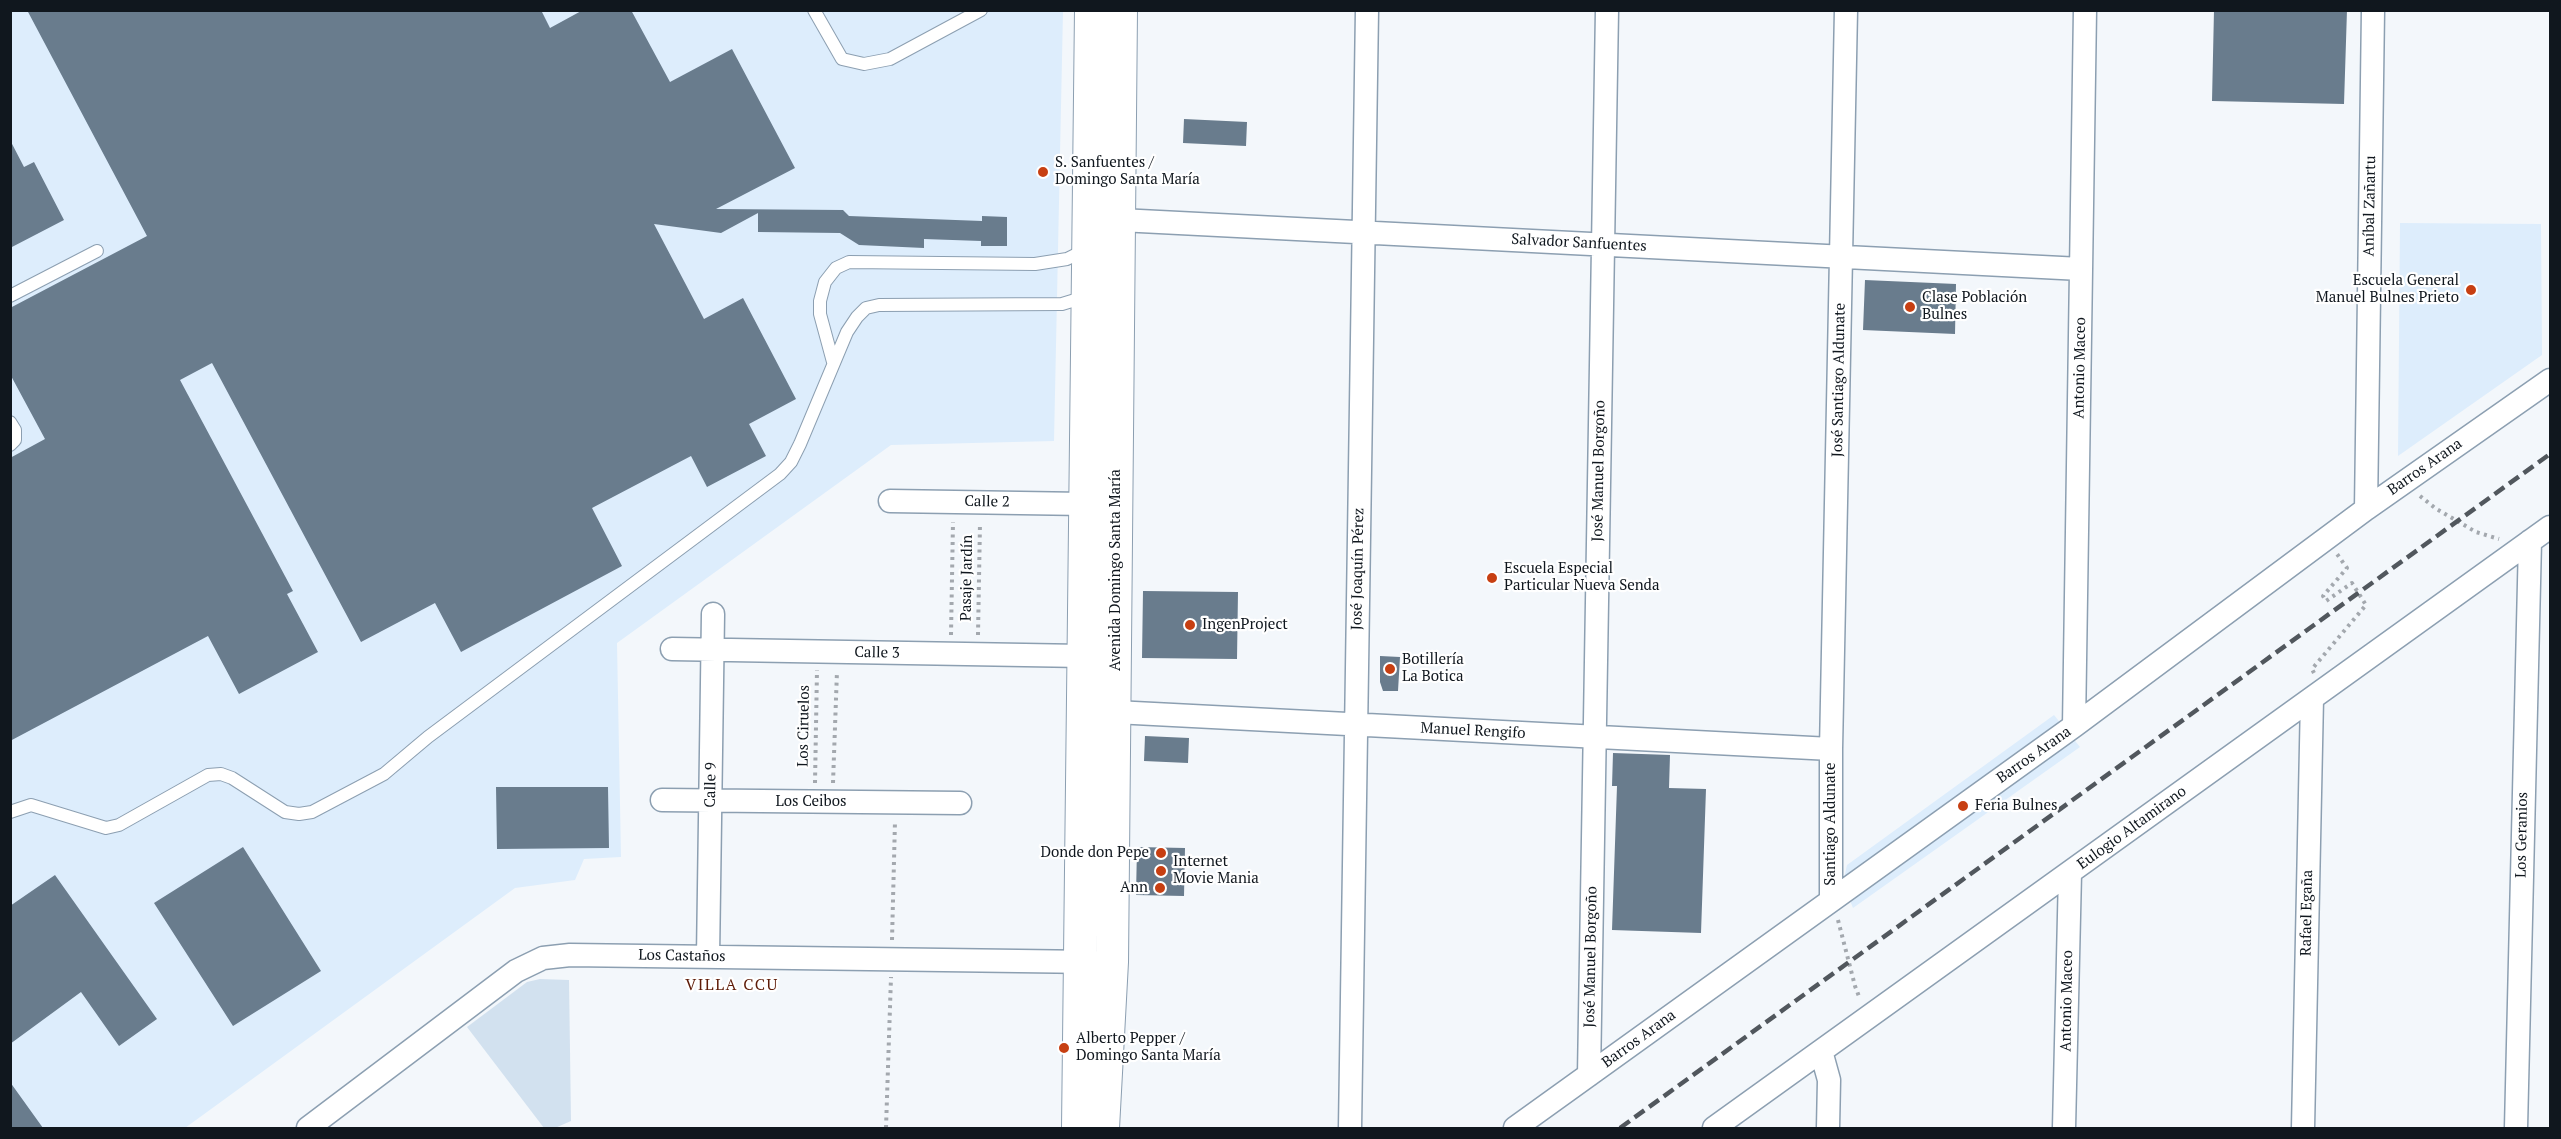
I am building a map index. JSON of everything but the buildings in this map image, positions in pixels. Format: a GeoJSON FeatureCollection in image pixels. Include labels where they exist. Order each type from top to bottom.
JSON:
{"type":"FeatureCollection","features":[{"type":"Feature","properties":{"kind":"main road","name":"Avenida Domingo Santa María"},"geometry":{"type":"LineString","coordinates":[[1078,1128],[1091,10]]}},
{"type":"Feature","properties":{"kind":"main road","name":"Avenida Domingo Santa María"},"geometry":{"type":"LineString","coordinates":[[1103,1128],[1112,962],[1121,10]]}},
{"type":"Feature","properties":{"kind":"street","name":"José Joaquín Pérez"},"geometry":{"type":"LineString","coordinates":[[1350,1128],[1367,10]]}},
{"type":"Feature","properties":{"kind":"street","name":"José Manuel Borgoño"},"geometry":{"type":"LineString","coordinates":[[1589,1075],[1607,10]]}},
{"type":"Feature","properties":{"kind":"street","name":"José Santiago Aldunate"},"geometry":{"type":"LineString","coordinates":[[1831,749],[1846,10]]}},
{"type":"Feature","properties":{"kind":"street","name":"Antonio Maceo"},"geometry":{"type":"LineString","coordinates":[[2074,726],[2085,10]]}},
{"type":"Feature","properties":{"kind":"street","name":"Aníbal Zañartu"},"geometry":{"type":"LineString","coordinates":[[2366,509],[2373,10]]}},
{"type":"Feature","properties":{"kind":"street"},"geometry":{"type":"LineString","coordinates":[[1087,249],[1120,220]]}},
{"type":"Feature","properties":{"kind":"street","name":"Salvador Sanfuentes"},"geometry":{"type":"LineString","coordinates":[[1120,220],[2081,269]]}},
{"type":"Feature","properties":{"kind":"street","name":"Barros Arana"},"geometry":{"type":"LineString","coordinates":[[1515,1128],[2074,726],[2366,509],[2550,380]]}},
{"type":"Feature","properties":{"kind":"street","name":"Calle 2"},"geometry":{"type":"LineString","coordinates":[[890,501],[1085,504]]}},
{"type":"Feature","properties":{"kind":"street","name":"Eulogio Altamirano"},"geometry":{"type":"LineString","coordinates":[[1714,1128],[2550,527]]}},
{"type":"Feature","properties":{"kind":"street","name":"Los Geranios"},"geometry":{"type":"LineString","coordinates":[[2516,1128],[2530,541]]}},
{"type":"Feature","properties":{"kind":"street","name":"Calle 9"},"geometry":{"type":"LineString","coordinates":[[708,957],[713,614]]}},
{"type":"Feature","properties":{"kind":"street","name":"Calle 3"},"geometry":{"type":"LineString","coordinates":[[672,649],[1083,656]]}},
{"type":"Feature","properties":{"kind":"street","name":"Rafael Egaña"},"geometry":{"type":"LineString","coordinates":[[2303,1128],[2318,693]]}},
{"type":"Feature","properties":{"kind":"street","name":"Manuel Rengifo"},"geometry":{"type":"LineString","coordinates":[[1115,712],[1831,749]]}},
{"type":"Feature","properties":{"kind":"street","name":"Santiago Aldunate"},"geometry":{"type":"LineString","coordinates":[[1831,749],[1831,899]]}},
{"type":"Feature","properties":{"kind":"street","name":"Los Ceibos"},"geometry":{"type":"LineString","coordinates":[[662,800],[960,803]]}},
{"type":"Feature","properties":{"kind":"street","name":"Antonio Maceo"},"geometry":{"type":"LineString","coordinates":[[2064,1128],[2070,873]]}},
{"type":"Feature","properties":{"kind":"street","name":"Los Castaños"},"geometry":{"type":"LineString","coordinates":[[308,1128],[529,963],[556,955],[1112,962]]}},
{"type":"Feature","properties":{"kind":"street"},"geometry":{"type":"LineString","coordinates":[[1821,1051],[1829,1080],[1828,1128]]}},
{"type":"Feature","properties":{"kind":"lane"},"geometry":{"type":"LineString","coordinates":[[814,10],[842,59],[864,64],[890,59],[981,10]]}},
{"type":"Feature","properties":{"kind":"lane"},"geometry":{"type":"LineString","coordinates":[[833,362],[820,314],[820,301],[825,282],[836,268],[849,262],[1035,264],[1067,259],[1087,249]]}},
{"type":"Feature","properties":{"kind":"lane"},"geometry":{"type":"LineString","coordinates":[[10,296],[97,251]]}},
{"type":"Feature","properties":{"kind":"lane"},"geometry":{"type":"LineString","coordinates":[[10,812],[31,805],[106,828],[119,825],[208,775],[221,774],[232,778],[285,812],[299,814],[312,812],[384,774],[437,730],[780,474],[791,462],[800,444],[833,362],[857,317],[866,308],[879,304],[1062,304],[1086,296],[1110,284],[1118,274]]}},
{"type":"Feature","properties":{"kind":"lane"},"geometry":{"type":"LineString","coordinates":[[10,422],[15,430],[15,440],[10,445]]}},
{"type":"Feature","properties":{"kind":"path"},"geometry":{"type":"LineString","coordinates":[[2405,482],[2427,503],[2476,532],[2504,539],[2530,541]]}},
{"type":"Feature","properties":{"kind":"path","name":"Pasaje Jardín"},"geometry":{"type":"LineString","coordinates":[[951,654],[953,502]]}},
{"type":"Feature","properties":{"kind":"path","name":"Pasaje Jardín"},"geometry":{"type":"LineString","coordinates":[[977,654],[981,502]]}},
{"type":"Feature","properties":{"kind":"path"},"geometry":{"type":"LineString","coordinates":[[2318,693],[2312,669],[2366,605],[2352,584],[2326,601],[2323,596],[2347,568],[2327,538]]}},
{"type":"Feature","properties":{"kind":"path","name":"Los Ciruelos"},"geometry":{"type":"LineString","coordinates":[[823,802],[827,652]]}},
{"type":"Feature","properties":{"kind":"path","name":"Los Ciruelos"},"geometry":{"type":"LineString","coordinates":[[823,802],[827,652]]}},
{"type":"Feature","properties":{"kind":"path"},"geometry":{"type":"LineString","coordinates":[[1831,899],[1855,986],[1869,1016]]}},
{"type":"Feature","properties":{"kind":"path"},"geometry":{"type":"LineString","coordinates":[[886,1128],[887,1118]]}},
{"type":"Feature","properties":{"kind":"shaded area"},"geometry":{"type":"Polygon","coordinates":[[[10,11],[1063,11],[1054,441],[891,445],[617,643],[621,857],[584,859],[575,880],[515,888],[185,1128],[11,1128],[10,11]]]}},
{"type":"Feature","properties":{"kind":"shaded area","name":"Escuela General Manuel Bulnes Prieto"},"geometry":{"type":"Polygon","coordinates":[[[2400,223],[2541,224],[2542,355],[2398,456],[2400,223]]]}},
{"type":"Feature","properties":{"kind":"shaded area","name":"Feria Bulnes"},"geometry":{"type":"Polygon","coordinates":[[[2054,715],[2080,747],[1853,908],[1843,883],[1847,865],[2054,715]]]}},
{"type":"Feature","properties":{"kind":"shaded area"},"geometry":{"type":"Polygon","coordinates":[[[540,979],[569,980],[571,1121],[555,1128],[544,1128],[467,1027],[527,982],[540,979]]]}},
{"type":"Feature","properties":{"kind":"railway"},"geometry":{"type":"LineString","coordinates":[[1620,1128],[2550,454]]}},
{"type":"Feature","properties":{"kind":"place","name":"S. Sanfuentes / Domingo Santa María"},"geometry":{"type":"Point","coordinates":[1043,172]}},
{"type":"Feature","properties":{"kind":"place","name":"Escuela General Manuel Bulnes Prieto"},"geometry":{"type":"Point","coordinates":[2471,290]}},
{"type":"Feature","properties":{"kind":"place","name":"Clase Población Bulnes"},"geometry":{"type":"Point","coordinates":[1910,307]}},
{"type":"Feature","properties":{"kind":"place","name":"Escuela Especial Particular Nueva Senda"},"geometry":{"type":"Point","coordinates":[1492,578]}},
{"type":"Feature","properties":{"kind":"place","name":"IngenProject"},"geometry":{"type":"Point","coordinates":[1190,625]}},
{"type":"Feature","properties":{"kind":"place","name":"Botillería La Botica"},"geometry":{"type":"Point","coordinates":[1390,669]}},
{"type":"Feature","properties":{"kind":"place","name":"Feria Bulnes"},"geometry":{"type":"Point","coordinates":[1963,806]}},
{"type":"Feature","properties":{"kind":"place","name":"Donde don Pepe"},"geometry":{"type":"Point","coordinates":[1161,853]}},
{"type":"Feature","properties":{"kind":"place","name":"Internet Movie Mania"},"geometry":{"type":"Point","coordinates":[1161,871]}},
{"type":"Feature","properties":{"kind":"place","name":"Ann"},"geometry":{"type":"Point","coordinates":[1160,888]}},
{"type":"Feature","properties":{"kind":"place","name":"Alberto Pepper / Domingo Santa María"},"geometry":{"type":"Point","coordinates":[1064,1048]}},
{"type":"Feature","properties":{"kind":"district","name":"VILLA CCU"},"geometry":{"type":"Point","coordinates":[732,985]}}]}
